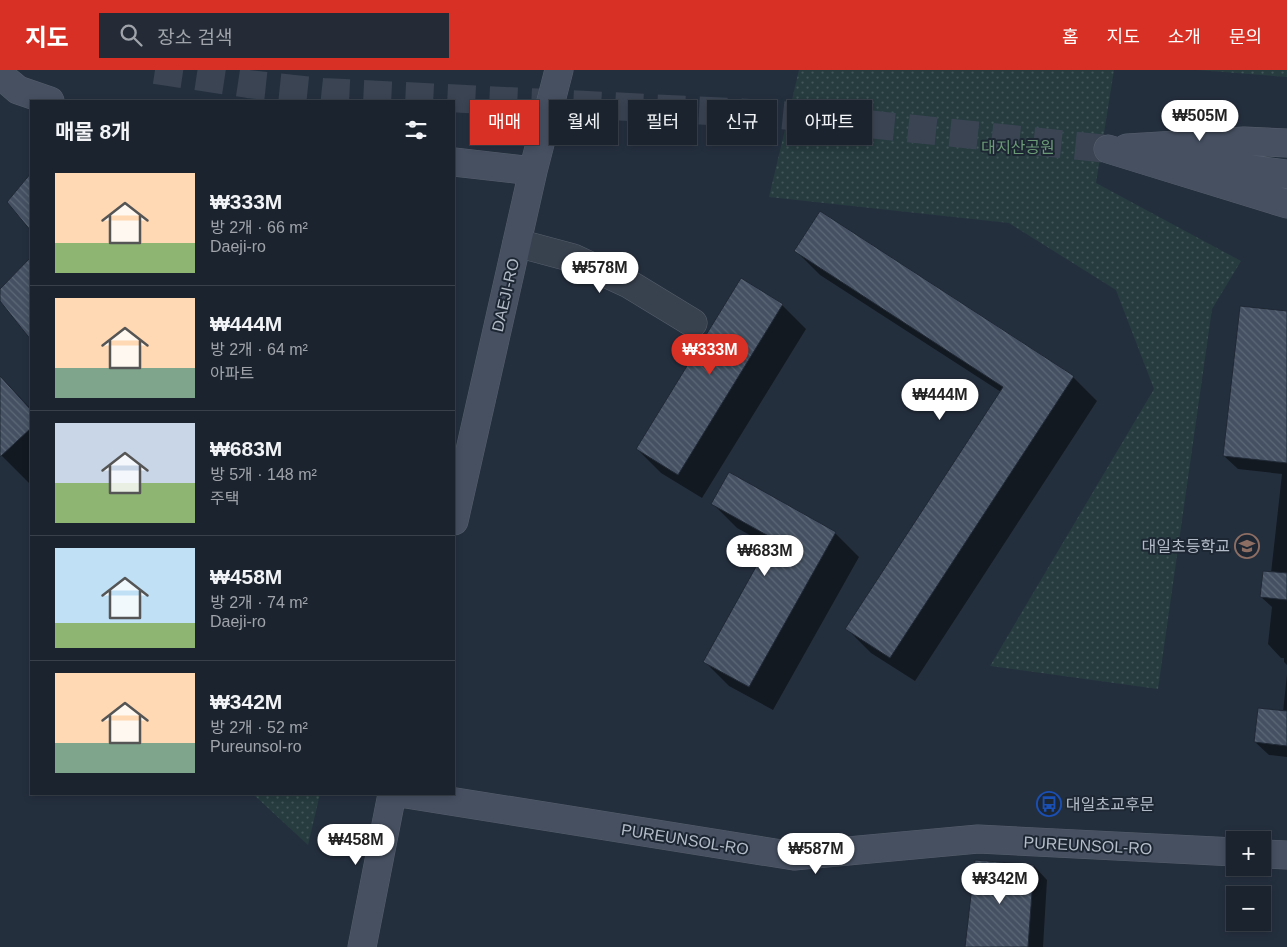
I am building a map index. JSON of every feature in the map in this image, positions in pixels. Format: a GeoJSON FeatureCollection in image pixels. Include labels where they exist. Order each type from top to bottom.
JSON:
{"type":"FeatureCollection","features":[{"type":"Feature","properties":{"kind":"street","name":"DAEJI-RO"},"geometry":{"type":"LineString","coordinates":[[455,516],[533,171],[559,70]]}},
{"type":"Feature","properties":{"kind":"street"},"geometry":{"type":"LineString","coordinates":[[9,83],[48,100]]}},
{"type":"Feature","properties":{"kind":"street"},"geometry":{"type":"LineString","coordinates":[[1108,149],[1244,141],[1287,143]]}},
{"type":"Feature","properties":{"kind":"street"},"geometry":{"type":"LineString","coordinates":[[1108,149],[1287,174]]}},
{"type":"Feature","properties":{"kind":"street"},"geometry":{"type":"LineString","coordinates":[[1108,149],[1287,204]]}},
{"type":"Feature","properties":{"kind":"street"},"geometry":{"type":"LineString","coordinates":[[455,162],[533,171]]}},
{"type":"Feature","properties":{"kind":"street"},"geometry":{"type":"LineString","coordinates":[[517,243],[573,258],[629,284],[694,323]]}},
{"type":"Feature","properties":{"kind":"street"},"geometry":{"type":"LineString","coordinates":[[362,947],[392,795]]}},
{"type":"Feature","properties":{"kind":"street","name":"PUREUNSOL-RO"},"geometry":{"type":"LineString","coordinates":[[412,795],[794,856],[978,839],[1226,852]]}},
{"type":"Feature","properties":{"kind":"street"},"geometry":{"type":"LineString","coordinates":[[1271,854],[1287,855]]}},
{"type":"Feature","properties":{"kind":"green space","name":"대지산공원"},"geometry":{"type":"Polygon","coordinates":[[[799,70],[1114,70],[1096,183],[1241,261],[1212,309],[1158,689],[990,666],[1154,389],[1116,290],[1009,223],[769,197],[787,121],[787,145],[872,145],[872,100],[792,100],[799,70]]]}},
{"type":"Feature","properties":{"kind":"green space"},"geometry":{"type":"Polygon","coordinates":[[[1197,70],[1287,70],[1287,77],[1197,70]]]}},
{"type":"Feature","properties":{"kind":"green space"},"geometry":{"type":"Polygon","coordinates":[[[254,795],[320,795],[308,845],[254,795]]]}},
{"type":"Feature","properties":{"kind":"building"},"geometry":{"type":"Polygon","coordinates":[[[30,174],[30,230],[7,202],[30,174]]]}},
{"type":"Feature","properties":{"kind":"building"},"geometry":{"type":"Polygon","coordinates":[[[820,211],[1074,376],[890,658],[845,629],[1003,387],[794,251],[820,211]]]}},
{"type":"Feature","properties":{"kind":"building"},"geometry":{"type":"Polygon","coordinates":[[[30,258],[30,339],[0,301],[0,289],[30,258]]]}},
{"type":"Feature","properties":{"kind":"building"},"geometry":{"type":"Polygon","coordinates":[[[741,278],[783,304],[678,475],[636,449],[741,278]]]}},
{"type":"Feature","properties":{"kind":"building"},"geometry":{"type":"Polygon","coordinates":[[[1240,306],[1287,311],[1287,463],[1223,456],[1240,306]]]}},
{"type":"Feature","properties":{"kind":"building"},"geometry":{"type":"Polygon","coordinates":[[[0,376],[30,409],[30,429],[0,457],[0,376]]]}},
{"type":"Feature","properties":{"kind":"building"},"geometry":{"type":"Polygon","coordinates":[[[729,472],[836,532],[749,687],[703,662],[772,538],[711,504],[729,472]]]}},
{"type":"Feature","properties":{"kind":"building"},"geometry":{"type":"Polygon","coordinates":[[[1263,571],[1287,573],[1287,600],[1260,597],[1263,571]]]}},
{"type":"Feature","properties":{"kind":"building"},"geometry":{"type":"Polygon","coordinates":[[[1258,708],[1287,711],[1287,746],[1254,742],[1258,708]]]}},
{"type":"Feature","properties":{"kind":"building"},"geometry":{"type":"Polygon","coordinates":[[[975,860],[1034,865],[1028,947],[965,947],[975,860]]]}},
{"type":"Feature","properties":{"kind":"tunnel"},"geometry":{"type":"LineString","coordinates":[[155,70],[248,84],[323,92],[771,114],[1108,149]]}},
{"type":"Feature","properties":{"kind":"place","name":"대일초등학교"},"geometry":{"type":"Point","coordinates":[1247,546]}},
{"type":"Feature","properties":{"kind":"place","name":"대일초교후문"},"geometry":{"type":"Point","coordinates":[1049,804]}}]}
